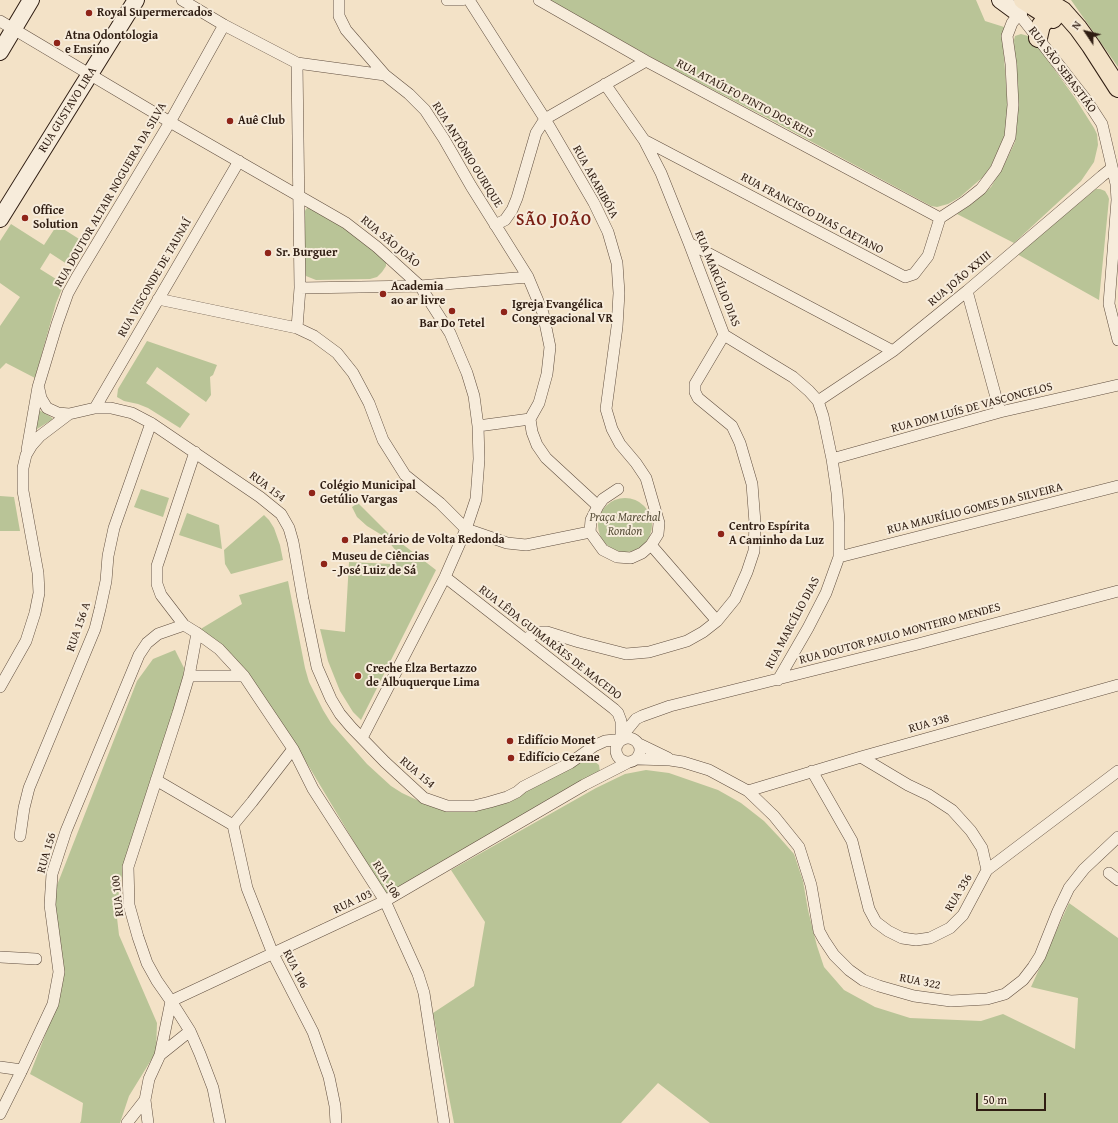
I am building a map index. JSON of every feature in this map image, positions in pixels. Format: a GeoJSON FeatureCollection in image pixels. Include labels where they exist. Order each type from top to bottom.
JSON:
{"type":"FeatureCollection","features":[{"type":"Feature","properties":{"kind":"main road"},"geometry":{"type":"LineString","coordinates":[[0,52],[7,25],[31,0]]}},
{"type":"Feature","properties":{"kind":"main road","name":"RUA GUSTAVO LIRA"},"geometry":{"type":"LineString","coordinates":[[0,219],[136,0]]}},
{"type":"Feature","properties":{"kind":"main road","name":"RUA SÃO SEBASTIÃO"},"geometry":{"type":"LineString","coordinates":[[1000,0],[1021,7]]}},
{"type":"Feature","properties":{"kind":"main road"},"geometry":{"type":"LineString","coordinates":[[1062,0],[1080,20],[1091,46],[1118,88]]}},
{"type":"Feature","properties":{"kind":"main road"},"geometry":{"type":"LineString","coordinates":[[1021,7],[1047,8],[1078,39],[1091,46]]}},
{"type":"Feature","properties":{"kind":"main road"},"geometry":{"type":"LineString","coordinates":[[1038,38],[1040,25],[1047,8]]}},
{"type":"Feature","properties":{"kind":"street"},"geometry":{"type":"LineString","coordinates":[[182,0],[224,25],[297,63],[385,75]]}},
{"type":"Feature","properties":{"kind":"street","name":"RUA ANTÔNIO OURIQUE"},"geometry":{"type":"LineString","coordinates":[[339,0],[339,16],[346,30],[385,75],[409,94],[425,110],[528,278],[543,313],[550,347],[540,404],[530,419]]}},
{"type":"Feature","properties":{"kind":"street"},"geometry":{"type":"LineString","coordinates":[[447,0],[462,0]]}},
{"type":"Feature","properties":{"kind":"street","name":"RUA ARARIBÓIA"},"geometry":{"type":"LineString","coordinates":[[469,0],[545,119],[594,203],[608,232],[617,263],[619,293],[617,328],[606,409],[612,429],[620,444],[646,478],[650,490],[659,523],[658,534],[651,545]]}},
{"type":"Feature","properties":{"kind":"street","name":"RUA ATAÚLFO PINTO DOS REIS"},"geometry":{"type":"LineString","coordinates":[[539,0],[646,61],[940,218]]}},
{"type":"Feature","properties":{"kind":"street"},"geometry":{"type":"LineString","coordinates":[[940,218],[981,189],[996,170],[1010,137],[1013,105],[1008,36],[1012,23],[1021,7]]}},
{"type":"Feature","properties":{"kind":"street","name":"RUA SÃO SEBASTIÃO"},"geometry":{"type":"LineString","coordinates":[[1021,7],[1038,38],[1087,101],[1102,124],[1116,184],[1117,200],[1109,304],[1118,340]]}},
{"type":"Feature","properties":{"kind":"street","name":"RUA SÃO JOÃO"},"geometry":{"type":"LineString","coordinates":[[7,25],[170,122],[346,222],[377,246],[420,286],[450,334],[467,373],[474,396],[478,426],[478,483],[476,499],[466,529],[445,577],[362,738]]}},
{"type":"Feature","properties":{"kind":"street","name":"RUA DOUTOR ALTAIR NOGUEIRA DA SILVA"},"geometry":{"type":"LineString","coordinates":[[26,455],[38,387],[60,313],[72,285],[170,122],[224,25]]}},
{"type":"Feature","properties":{"kind":"street"},"geometry":{"type":"LineString","coordinates":[[495,225],[505,220],[512,210],[517,198],[536,133],[545,119],[646,61]]}},
{"type":"Feature","properties":{"kind":"street"},"geometry":{"type":"LineString","coordinates":[[297,63],[300,288],[297,328]]}},
{"type":"Feature","properties":{"kind":"street","name":"RUA MARCÍLIO DIAS"},"geometry":{"type":"LineString","coordinates":[[605,84],[644,140],[661,173],[689,242],[724,336],[793,377],[809,391],[818,402],[823,416],[832,459],[839,522],[839,557],[826,593],[778,680]]}},
{"type":"Feature","properties":{"kind":"street","name":"RUA FRANCISCO DIAS CAETANO"},"geometry":{"type":"LineString","coordinates":[[644,140],[905,277],[914,274],[928,256],[940,218]]}},
{"type":"Feature","properties":{"kind":"street","name":"RUA VISCONDE DE TAUNAÍ"},"geometry":{"type":"LineString","coordinates":[[95,408],[239,161]]}},
{"type":"Feature","properties":{"kind":"street","name":"RUA JOÃO XXIII"},"geometry":{"type":"LineString","coordinates":[[818,402],[893,351],[967,291],[1112,168]]}},
{"type":"Feature","properties":{"kind":"street"},"geometry":{"type":"LineString","coordinates":[[689,242],[893,351]]}},
{"type":"Feature","properties":{"kind":"street"},"geometry":{"type":"LineString","coordinates":[[300,288],[420,286],[528,278]]}},
{"type":"Feature","properties":{"kind":"street"},"geometry":{"type":"LineString","coordinates":[[967,291],[1000,412]]}},
{"type":"Feature","properties":{"kind":"street"},"geometry":{"type":"LineString","coordinates":[[158,299],[297,328],[314,336],[337,353],[353,374],[369,403],[383,440],[405,475],[440,502],[466,529],[507,543],[526,545],[590,532]]}},
{"type":"Feature","properties":{"kind":"street"},"geometry":{"type":"LineString","coordinates":[[525,639],[539,632],[547,632],[626,654],[649,652],[687,641],[704,632],[717,621],[735,599],[747,572],[754,551],[755,523],[752,484],[740,443],[732,426],[698,398],[695,392],[695,384],[724,336]]}},
{"type":"Feature","properties":{"kind":"street","name":"RUA DOM LUÍS DE VASCONCELOS"},"geometry":{"type":"LineString","coordinates":[[832,459],[1000,412],[1118,384]]}},
{"type":"Feature","properties":{"kind":"street"},"geometry":{"type":"LineString","coordinates":[[38,387],[41,398],[47,408],[58,413],[69,414]]}},
{"type":"Feature","properties":{"kind":"street","name":"RUA 154"},"geometry":{"type":"LineString","coordinates":[[0,687],[26,641],[35,613],[39,593],[38,573],[23,491],[23,468],[26,455],[40,436],[69,414],[95,408],[111,408],[132,413],[151,423],[273,506],[286,522],[293,542],[317,666],[324,685],[346,721],[385,762],[424,798],[447,806],[474,806],[507,797],[517,792],[523,786],[570,763],[594,746],[619,746]]}},
{"type":"Feature","properties":{"kind":"street"},"geometry":{"type":"LineString","coordinates":[[478,426],[530,419],[532,432],[537,444],[546,458],[598,506]]}},
{"type":"Feature","properties":{"kind":"street","name":"RUA 156 A"},"geometry":{"type":"LineString","coordinates":[[20,836],[24,808],[29,788],[95,629],[106,581],[108,556],[114,528],[151,423]]}},
{"type":"Feature","properties":{"kind":"street"},"geometry":{"type":"LineString","coordinates":[[184,625],[161,595],[157,584],[158,566],[195,452]]}},
{"type":"Feature","properties":{"kind":"street","name":"RUA MAURÍLIO GOMES DA SILVEIRA"},"geometry":{"type":"LineString","coordinates":[[839,557],[1118,486]]}},
{"type":"Feature","properties":{"kind":"street"},"geometry":{"type":"LineString","coordinates":[[618,489],[603,499],[591,520],[590,532],[603,550],[617,557],[631,558],[642,553],[651,545],[717,621]]}},
{"type":"Feature","properties":{"kind":"street","name":"RUA LÊDA GUIMARÃES DE MACEDO"},"geometry":{"type":"LineString","coordinates":[[445,577],[618,713],[621,721],[619,746]]}},
{"type":"Feature","properties":{"kind":"street","name":"RUA DOUTOR PAULO MONTEIRO MENDES"},"geometry":{"type":"LineString","coordinates":[[619,746],[632,723],[642,716],[670,706],[778,680],[1118,591]]}},
{"type":"Feature","properties":{"kind":"street","name":"RUA 108"},"geometry":{"type":"LineString","coordinates":[[184,625],[219,649],[244,676],[293,748],[312,789],[385,901],[418,974],[424,993],[444,1123]]}},
{"type":"Feature","properties":{"kind":"street","name":"RUA 156"},"geometry":{"type":"LineString","coordinates":[[0,1114],[53,1004],[59,972],[50,905],[52,874],[66,831],[139,655],[147,643],[158,634],[184,625]]}},
{"type":"Feature","properties":{"kind":"street","name":"RUA 100"},"geometry":{"type":"LineString","coordinates":[[197,633],[189,676],[128,867],[129,905],[147,963],[190,1031],[213,1088],[220,1123]]}},
{"type":"Feature","properties":{"kind":"street"},"geometry":{"type":"LineString","coordinates":[[189,676],[244,676]]}},
{"type":"Feature","properties":{"kind":"street","name":"RUA 338"},"geometry":{"type":"LineString","coordinates":[[748,791],[812,771],[1118,685]]}},
{"type":"Feature","properties":{"kind":"street"},"geometry":{"type":"LineString","coordinates":[[632,761],[641,751],[638,742],[638,722],[642,716]]}},
{"type":"Feature","properties":{"kind":"street"},"geometry":{"type":"LineString","coordinates":[[629,738],[670,760],[621,761],[619,746],[629,738]]}},
{"type":"Feature","properties":{"kind":"street","name":"RUA 103"},"geometry":{"type":"LineString","coordinates":[[601,776],[619,746]]}},
{"type":"Feature","properties":{"kind":"street"},"geometry":{"type":"LineString","coordinates":[[156,780],[232,825],[252,802],[293,748]]}},
{"type":"Feature","properties":{"kind":"street","name":"RUA 336"},"geometry":{"type":"LineString","coordinates":[[812,771],[852,841],[869,909],[876,922],[888,931],[902,938],[916,940],[930,938],[950,928],[963,915],[986,870],[982,848],[971,831],[952,810],[929,795],[908,785],[861,757]]}},
{"type":"Feature","properties":{"kind":"street","name":"RUA 322"},"geometry":{"type":"LineString","coordinates":[[670,760],[709,770],[748,791],[774,816],[799,847],[811,885],[819,931],[834,955],[849,970],[863,980],[914,996],[952,1001],[987,999],[1005,994],[1023,980],[1040,956],[1069,888],[1084,869],[1118,837]]}},
{"type":"Feature","properties":{"kind":"street","name":"RUA 103"},"geometry":{"type":"LineString","coordinates":[[171,1001],[385,901],[601,776],[632,761]]}},
{"type":"Feature","properties":{"kind":"street"},"geometry":{"type":"LineString","coordinates":[[986,870],[1118,770]]}},
{"type":"Feature","properties":{"kind":"street","name":"RUA 106"},"geometry":{"type":"LineString","coordinates":[[232,825],[247,888],[273,954],[313,1032],[329,1077],[335,1106],[336,1123]]}},
{"type":"Feature","properties":{"kind":"street"},"geometry":{"type":"LineString","coordinates":[[1109,873],[1118,880]]}},
{"type":"Feature","properties":{"kind":"street"},"geometry":{"type":"LineString","coordinates":[[1,956],[36,959]]}},
{"type":"Feature","properties":{"kind":"street"},"geometry":{"type":"LineString","coordinates":[[148,1123],[145,1100],[150,1079],[160,1055],[171,1001]]}},
{"type":"Feature","properties":{"kind":"street"},"geometry":{"type":"LineString","coordinates":[[160,1055],[190,1031]]}},
{"type":"Feature","properties":{"kind":"street"},"geometry":{"type":"LineString","coordinates":[[0,1067],[22,1070]]}},
{"type":"Feature","properties":{"kind":"street"},"geometry":{"type":"LineString","coordinates":[[127,1123],[145,1100]]}},
{"type":"Feature","properties":{"kind":"green space"},"geometry":{"type":"Polygon","coordinates":[[[549,0],[976,0],[985,21],[1004,27],[1003,45],[1008,109],[1007,125],[1004,137],[991,166],[983,177],[960,197],[948,204],[937,207],[931,206],[660,62],[549,0]]]}},
{"type":"Feature","properties":{"kind":"green space"},"geometry":{"type":"Polygon","coordinates":[[[1071,0],[1118,0],[1118,67],[1071,0]]]}},
{"type":"Feature","properties":{"kind":"green space"},"geometry":{"type":"Polygon","coordinates":[[[1021,34],[1028,36],[1034,41],[1075,98],[1097,134],[1098,145],[1094,162],[1081,181],[1014,243],[957,214],[973,203],[991,187],[1015,142],[1017,125],[1014,40],[1015,36],[1021,34]]]}},
{"type":"Feature","properties":{"kind":"green space"},"geometry":{"type":"Polygon","coordinates":[[[1096,189],[1105,191],[1109,199],[1099,300],[1017,254],[1096,189]]]}},
{"type":"Feature","properties":{"kind":"green space"},"geometry":{"type":"Polygon","coordinates":[[[310,206],[330,216],[386,261],[386,266],[382,272],[377,277],[370,279],[316,280],[306,276],[303,271],[303,215],[306,209],[310,206]]]}},
{"type":"Feature","properties":{"kind":"green space"},"geometry":{"type":"Polygon","coordinates":[[[11,224],[44,245],[57,225],[87,244],[73,268],[50,253],[40,269],[64,284],[56,303],[35,378],[6,363],[0,369],[0,326],[20,297],[0,283],[0,241],[11,224]]]}},
{"type":"Feature","properties":{"kind":"green space"},"geometry":{"type":"Polygon","coordinates":[[[147,341],[217,365],[213,375],[210,377],[211,395],[206,402],[157,367],[146,383],[190,414],[180,428],[148,408],[124,401],[117,397],[118,389],[147,341]]]}},
{"type":"Feature","properties":{"kind":"green space"},"geometry":{"type":"Polygon","coordinates":[[[39,410],[53,419],[36,429],[39,410]]]}},
{"type":"Feature","properties":{"kind":"green space"},"geometry":{"type":"Polygon","coordinates":[[[141,489],[169,498],[163,517],[134,507],[141,489]]]}},
{"type":"Feature","properties":{"kind":"green space"},"geometry":{"type":"Polygon","coordinates":[[[0,496],[14,497],[20,531],[0,531],[0,496]]]}},
{"type":"Feature","properties":{"kind":"green space","name":"Praça Marechal Rondon"},"geometry":{"type":"Polygon","coordinates":[[[625,498],[635,500],[644,506],[650,515],[652,525],[650,535],[644,544],[635,550],[625,552],[615,550],[606,544],[600,535],[598,525],[600,515],[606,506],[615,500],[625,498]]]}},
{"type":"Feature","properties":{"kind":"green space"},"geometry":{"type":"Polygon","coordinates":[[[358,503],[388,533],[436,570],[361,720],[353,712],[340,691],[328,661],[320,629],[345,632],[349,562],[393,564],[394,560],[400,556],[385,537],[367,526],[357,517],[352,507],[358,503]]]}},
{"type":"Feature","properties":{"kind":"green space"},"geometry":{"type":"Polygon","coordinates":[[[187,513],[219,525],[222,549],[179,535],[187,513]]]}},
{"type":"Feature","properties":{"kind":"green space"},"geometry":{"type":"Polygon","coordinates":[[[264,515],[274,528],[283,560],[231,574],[225,564],[224,550],[264,515]]]}},
{"type":"Feature","properties":{"kind":"green space"},"geometry":{"type":"Polygon","coordinates":[[[288,581],[305,668],[309,682],[323,710],[331,723],[367,764],[391,786],[402,793],[419,801],[464,808],[569,769],[585,760],[590,759],[599,765],[600,772],[387,897],[302,755],[199,630],[242,604],[239,595],[288,581]]]}},
{"type":"Feature","properties":{"kind":"green space"},"geometry":{"type":"Polygon","coordinates":[[[175,650],[184,668],[183,686],[124,864],[116,909],[119,935],[157,1023],[156,1052],[129,1096],[120,1123],[80,1123],[83,1103],[30,1074],[58,1002],[52,898],[137,681],[153,659],[175,650]]]}},
{"type":"Feature","properties":{"kind":"green space"},"geometry":{"type":"Polygon","coordinates":[[[646,770],[669,773],[718,790],[741,803],[764,821],[794,854],[803,881],[808,910],[824,967],[844,990],[875,1007],[910,1018],[981,1021],[1003,1014],[1075,1049],[1078,998],[1031,987],[1069,903],[1118,938],[1118,1123],[710,1123],[658,1083],[621,1123],[454,1123],[433,1013],[474,986],[485,922],[451,870],[596,788],[625,774],[646,770]]]}},
{"type":"Feature","properties":{"kind":"place","name":"Royal Supermercados"},"geometry":{"type":"Point","coordinates":[89,13]}},
{"type":"Feature","properties":{"kind":"place","name":"Atna Odontologia e Ensino"},"geometry":{"type":"Point","coordinates":[57,43]}},
{"type":"Feature","properties":{"kind":"place","name":"Auê Club"},"geometry":{"type":"Point","coordinates":[230,121]}},
{"type":"Feature","properties":{"kind":"place","name":"Office Solution"},"geometry":{"type":"Point","coordinates":[25,218]}},
{"type":"Feature","properties":{"kind":"place","name":"Sr. Burguer"},"geometry":{"type":"Point","coordinates":[268,253]}},
{"type":"Feature","properties":{"kind":"place","name":"Academia ao ar livre"},"geometry":{"type":"Point","coordinates":[383,294]}},
{"type":"Feature","properties":{"kind":"place","name":"Bar Do Tetel"},"geometry":{"type":"Point","coordinates":[452,311]}},
{"type":"Feature","properties":{"kind":"place","name":"Igreja Evangélica Congregacional VR"},"geometry":{"type":"Point","coordinates":[504,312]}},
{"type":"Feature","properties":{"kind":"place","name":"Colégio Municipal Getúlio Vargas"},"geometry":{"type":"Point","coordinates":[312,493]}},
{"type":"Feature","properties":{"kind":"place","name":"Centro Espírita A Caminho da Luz"},"geometry":{"type":"Point","coordinates":[721,534]}},
{"type":"Feature","properties":{"kind":"place","name":"Planetário de Volta Redonda"},"geometry":{"type":"Point","coordinates":[345,540]}},
{"type":"Feature","properties":{"kind":"place","name":"Museu de Ciências - José Luiz de Sá"},"geometry":{"type":"Point","coordinates":[324,564]}},
{"type":"Feature","properties":{"kind":"place","name":"Creche Elza Bertazzo de Albuquerque Lima"},"geometry":{"type":"Point","coordinates":[358,676]}},
{"type":"Feature","properties":{"kind":"place","name":"Edifício Monet"},"geometry":{"type":"Point","coordinates":[510,741]}},
{"type":"Feature","properties":{"kind":"place","name":"Edifício Cezane"},"geometry":{"type":"Point","coordinates":[511,758]}},
{"type":"Feature","properties":{"kind":"district","name":"SÃO JOÃO"},"geometry":{"type":"Point","coordinates":[554,221]}}]}
